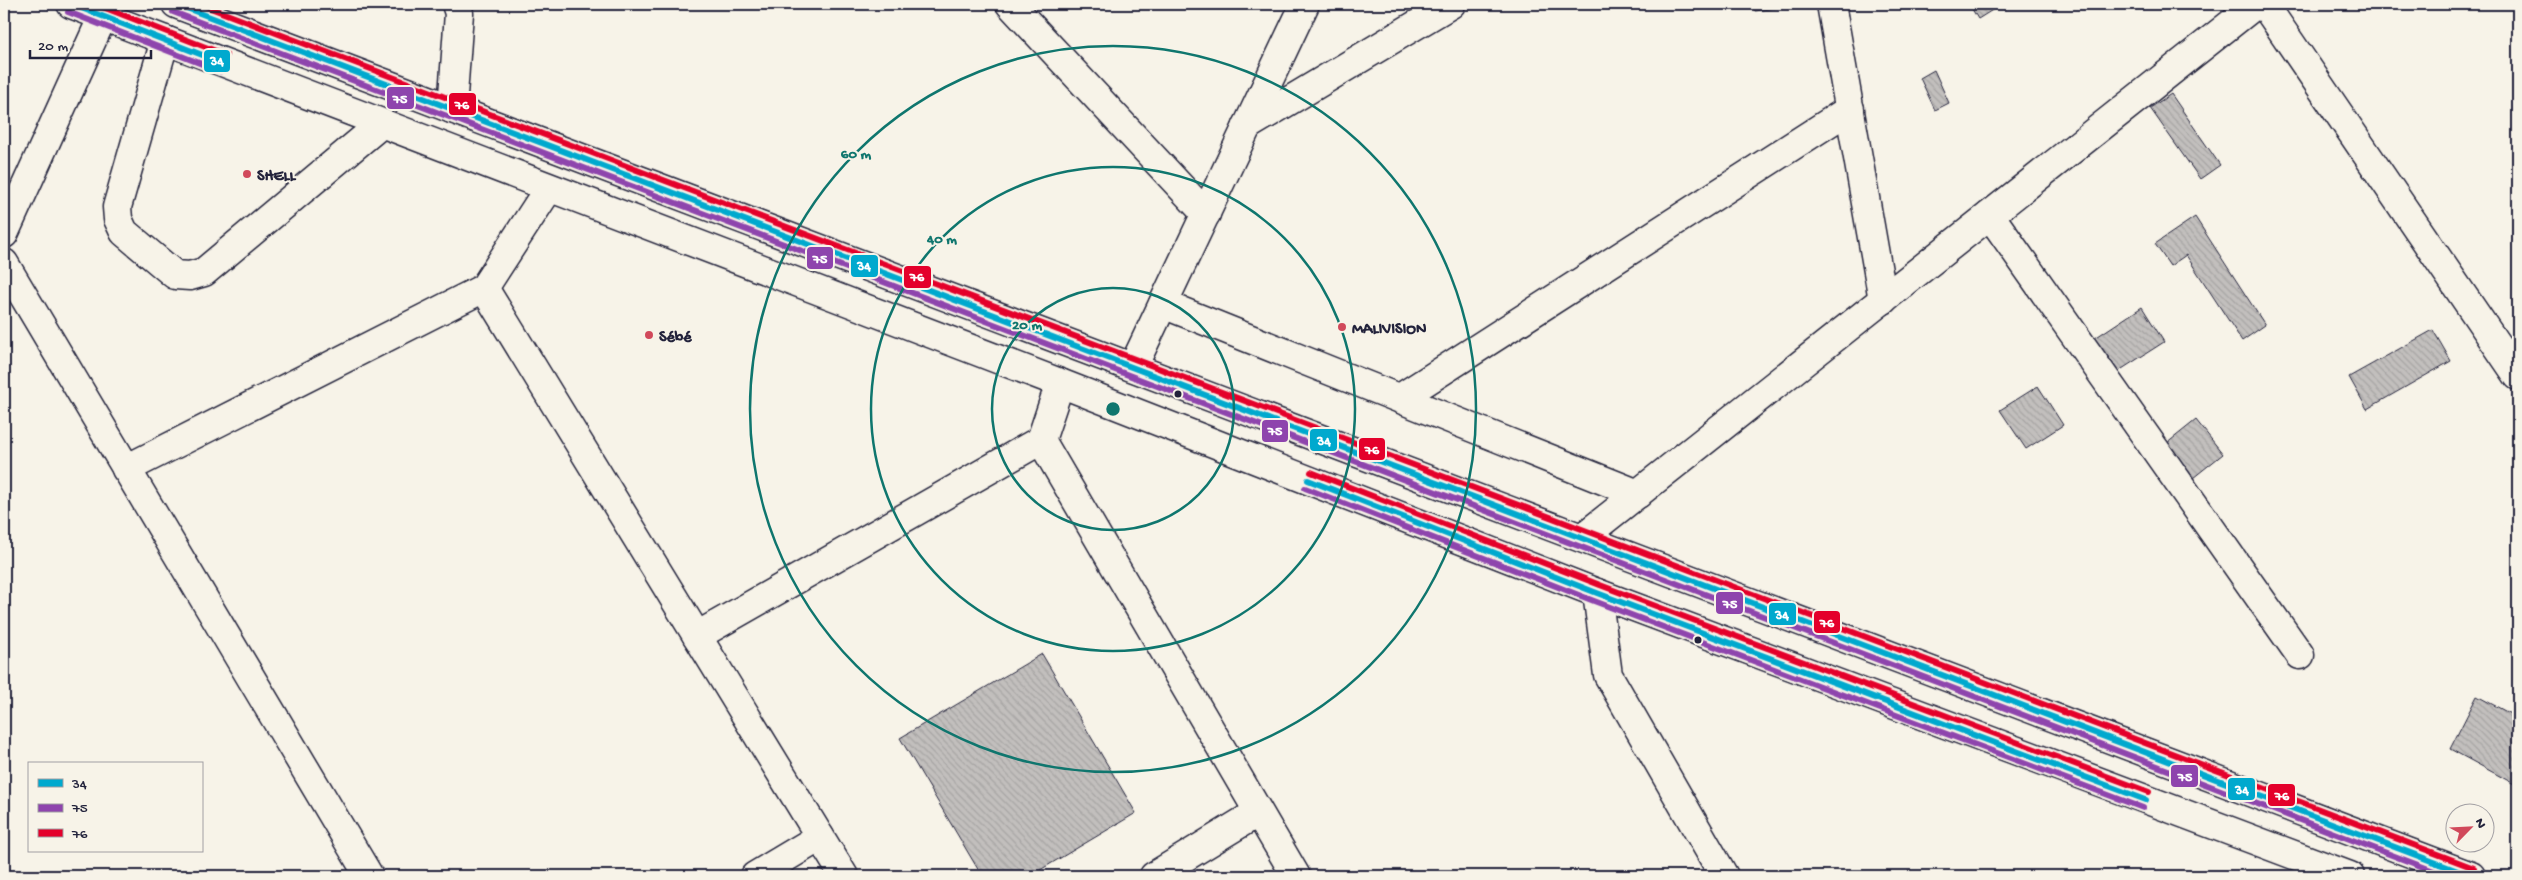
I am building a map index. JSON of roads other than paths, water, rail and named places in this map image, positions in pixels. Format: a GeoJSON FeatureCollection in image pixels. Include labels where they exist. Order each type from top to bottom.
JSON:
{"type":"FeatureCollection","features":[{"type":"Feature","properties":{"kind":"main road"},"geometry":{"type":"LineString","coordinates":[[71,4],[1060,383],[1597,593],[2350,876]]}},
{"type":"Feature","properties":{"kind":"main road"},"geometry":{"type":"LineString","coordinates":[[176,4],[2471,876]]}},
{"type":"Feature","properties":{"kind":"main road"},"geometry":{"type":"LineString","coordinates":[[452,109],[459,12],[456,4]]}},
{"type":"Feature","properties":{"kind":"main road"},"geometry":{"type":"LineString","coordinates":[[1010,4],[1206,214]]}},
{"type":"Feature","properties":{"kind":"main road"},"geometry":{"type":"LineString","coordinates":[[1133,368],[1305,4]]}},
{"type":"Feature","properties":{"kind":"main road"},"geometry":{"type":"LineString","coordinates":[[1247,126],[1451,4]]}},
{"type":"Feature","properties":{"kind":"main road"},"geometry":{"type":"LineString","coordinates":[[1831,4],[1883,300]]}},
{"type":"Feature","properties":{"kind":"main road"},"geometry":{"type":"LineString","coordinates":[[1583,537],[2256,4]]}},
{"type":"Feature","properties":{"kind":"main road"},"geometry":{"type":"LineString","coordinates":[[2264,4],[2518,376]]}},
{"type":"Feature","properties":{"kind":"main road"},"geometry":{"type":"LineString","coordinates":[[4,234],[103,16]]}},
{"type":"Feature","properties":{"kind":"main road"},"geometry":{"type":"LineString","coordinates":[[165,40],[117,207],[118,219],[124,232],[175,275],[190,276],[204,272],[381,124]]}},
{"type":"Feature","properties":{"kind":"main road"},"geometry":{"type":"LineString","coordinates":[[1400,398],[1850,109]]}},
{"type":"Feature","properties":{"kind":"main road"},"geometry":{"type":"LineString","coordinates":[[126,469],[484,288],[549,188]]}},
{"type":"Feature","properties":{"kind":"main road"},"geometry":{"type":"LineString","coordinates":[[1990,215],[2300,655]]}},
{"type":"Feature","properties":{"kind":"main road"},"geometry":{"type":"LineString","coordinates":[[4,263],[369,876]]}},
{"type":"Feature","properties":{"kind":"main road"},"geometry":{"type":"LineString","coordinates":[[484,288],[844,876]]}},
{"type":"Feature","properties":{"kind":"main road"},"geometry":{"type":"LineString","coordinates":[[1163,304],[1638,494]]}},
{"type":"Feature","properties":{"kind":"main road"},"geometry":{"type":"LineString","coordinates":[[697,636],[1041,440],[1060,383]]}},
{"type":"Feature","properties":{"kind":"main road"},"geometry":{"type":"LineString","coordinates":[[1041,440],[1296,876]]}},
{"type":"Feature","properties":{"kind":"main road"},"geometry":{"type":"LineString","coordinates":[[1597,593],[1608,675],[1724,876]]}},
{"type":"Feature","properties":{"kind":"main road"},"geometry":{"type":"LineString","coordinates":[[1154,876],[1258,813]]}},
{"type":"Feature","properties":{"kind":"main road"},"geometry":{"type":"LineString","coordinates":[[755,876],[820,838]]}},
{"type":"Feature","properties":{"kind":"place","name":"SHELL"},"geometry":{"type":"Point","coordinates":[247,174]}},
{"type":"Feature","properties":{"kind":"place","name":"MALIVISION"},"geometry":{"type":"Point","coordinates":[1342,327]}},
{"type":"Feature","properties":{"kind":"place","name":"Sébé"},"geometry":{"type":"Point","coordinates":[649,335]}}]}
